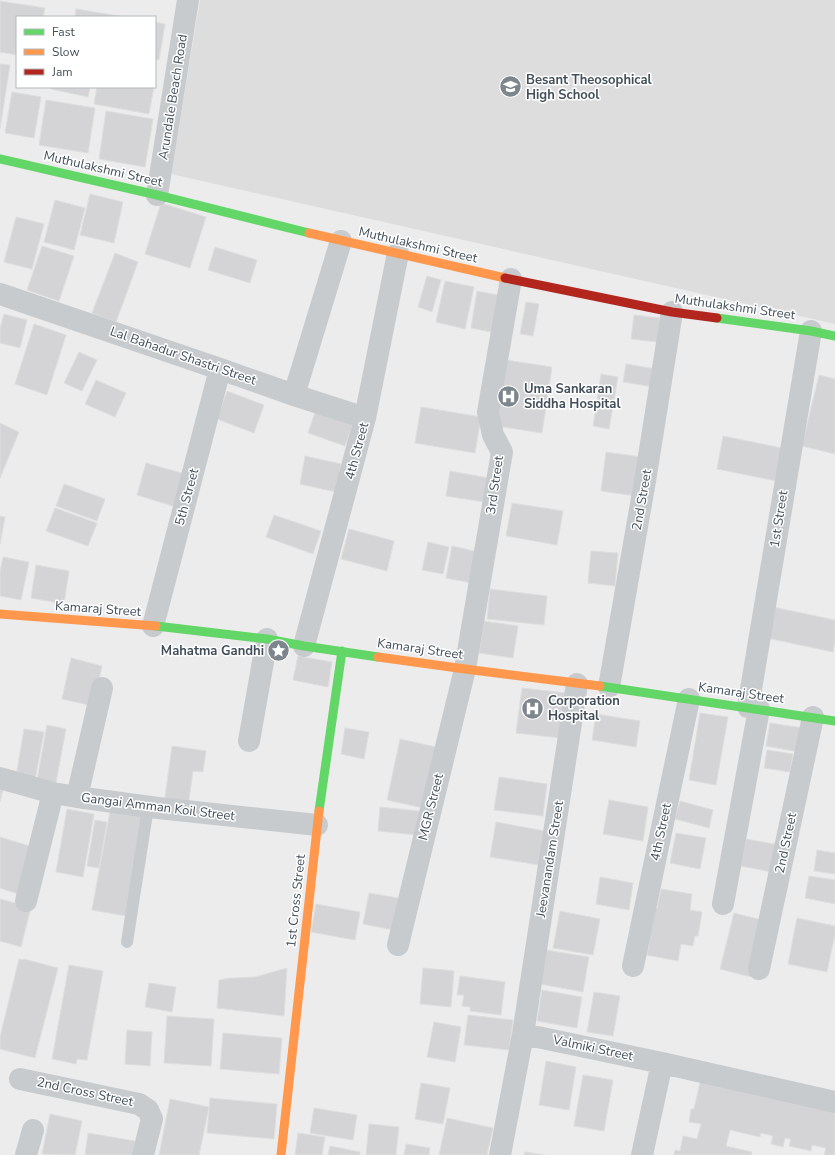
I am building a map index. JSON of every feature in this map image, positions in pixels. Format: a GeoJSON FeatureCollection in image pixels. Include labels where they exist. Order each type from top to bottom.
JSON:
{"type":"FeatureCollection","features":[{"type":"Feature","properties":{"kind":"street","name":"Arundale Beach Road"},"geometry":{"type":"LineString","coordinates":[[157,195],[188,0]]}},
{"type":"Feature","properties":{"kind":"street","name":"Muthulakshmi Street"},"geometry":{"type":"LineString","coordinates":[[0,159],[157,195],[341,241],[511,279],[672,312],[811,331],[835,336]]}},
{"type":"Feature","properties":{"kind":"street"},"geometry":{"type":"LineString","coordinates":[[294,395],[341,241]]}},
{"type":"Feature","properties":{"kind":"street","name":"4th Street"},"geometry":{"type":"LineString","coordinates":[[304,646],[366,418],[398,253]]}},
{"type":"Feature","properties":{"kind":"street","name":"3rd Street"},"geometry":{"type":"LineString","coordinates":[[464,669],[502,452],[493,435],[488,412],[511,279]]}},
{"type":"Feature","properties":{"kind":"street","name":"Lal Bahadur Shastri Street"},"geometry":{"type":"LineString","coordinates":[[0,294],[294,395],[366,418]]}},
{"type":"Feature","properties":{"kind":"street","name":"2nd Street"},"geometry":{"type":"LineString","coordinates":[[609,687],[672,312]]}},
{"type":"Feature","properties":{"kind":"street","name":"1st Street"},"geometry":{"type":"LineString","coordinates":[[723,904],[811,331]]}},
{"type":"Feature","properties":{"kind":"street","name":"5th Street"},"geometry":{"type":"LineString","coordinates":[[153,626],[220,369]]}},
{"type":"Feature","properties":{"kind":"street","name":"Kamaraj Street"},"geometry":{"type":"LineString","coordinates":[[0,614],[153,626],[267,639],[304,646],[464,669],[609,687],[835,720]]}},
{"type":"Feature","properties":{"kind":"street"},"geometry":{"type":"LineString","coordinates":[[250,741],[267,639]]}},
{"type":"Feature","properties":{"kind":"street","name":"1st Cross Street"},"geometry":{"type":"LineString","coordinates":[[281,1155],[317,825],[342,651]]}},
{"type":"Feature","properties":{"kind":"street","name":"MGR Street"},"geometry":{"type":"LineString","coordinates":[[398,945],[464,669]]}},
{"type":"Feature","properties":{"kind":"street","name":"Jeevanandam Street"},"geometry":{"type":"LineString","coordinates":[[500,1155],[523,1034],[577,684]]}},
{"type":"Feature","properties":{"kind":"street"},"geometry":{"type":"LineString","coordinates":[[77,797],[102,688]]}},
{"type":"Feature","properties":{"kind":"street","name":"4th Street"},"geometry":{"type":"LineString","coordinates":[[633,966],[689,699]]}},
{"type":"Feature","properties":{"kind":"street","name":"2nd Street"},"geometry":{"type":"LineString","coordinates":[[759,969],[813,717]]}},
{"type":"Feature","properties":{"kind":"street","name":"Gangai Amman Koil Street"},"geometry":{"type":"LineString","coordinates":[[0,778],[53,793],[77,797],[148,807],[317,825]]}},
{"type":"Feature","properties":{"kind":"street"},"geometry":{"type":"LineString","coordinates":[[26,900],[53,793]]}},
{"type":"Feature","properties":{"kind":"street","name":"Valmiki Street"},"geometry":{"type":"LineString","coordinates":[[523,1034],[662,1063],[835,1102]]}},
{"type":"Feature","properties":{"kind":"street"},"geometry":{"type":"LineString","coordinates":[[642,1155],[662,1063]]}},
{"type":"Feature","properties":{"kind":"street","name":"2nd Cross Street"},"geometry":{"type":"LineString","coordinates":[[20,1079],[139,1104],[148,1110],[152,1119],[143,1155]]}},
{"type":"Feature","properties":{"kind":"street"},"geometry":{"type":"LineString","coordinates":[[26,1155],[33,1130]]}},
{"type":"Feature","properties":{"kind":"lane"},"geometry":{"type":"LineString","coordinates":[[127,942],[148,807]]}},
{"type":"Feature","properties":{"kind":"shaded area","name":"Besant Theosophical High School"},"geometry":{"type":"Polygon","coordinates":[[[200,0],[835,0],[835,324],[171,174],[200,0]]]}},
{"type":"Feature","properties":{"kind":"building"},"geometry":{"type":"Polygon","coordinates":[[[0,1],[45,8],[43,16],[16,16],[16,55],[0,52],[0,1]]]}},
{"type":"Feature","properties":{"kind":"building"},"geometry":{"type":"Polygon","coordinates":[[[76,9],[119,16],[75,16],[76,9]]]}},
{"type":"Feature","properties":{"kind":"building"},"geometry":{"type":"Polygon","coordinates":[[[156,22],[165,24],[159,60],[156,59],[156,22]]]}},
{"type":"Feature","properties":{"kind":"building"},"geometry":{"type":"Polygon","coordinates":[[[0,64],[10,65],[0,129],[0,64]]]}},
{"type":"Feature","properties":{"kind":"building"},"geometry":{"type":"Polygon","coordinates":[[[52,88],[90,88],[88,97],[52,88]]]}},
{"type":"Feature","properties":{"kind":"building"},"geometry":{"type":"Polygon","coordinates":[[[97,88],[154,88],[149,114],[94,104],[97,88]]]}},
{"type":"Feature","properties":{"kind":"building"},"geometry":{"type":"Polygon","coordinates":[[[12,92],[41,97],[34,138],[5,133],[12,92]]]}},
{"type":"Feature","properties":{"kind":"building"},"geometry":{"type":"Polygon","coordinates":[[[46,100],[95,108],[88,153],[39,145],[46,100]]]}},
{"type":"Feature","properties":{"kind":"building"},"geometry":{"type":"Polygon","coordinates":[[[106,111],[153,119],[145,167],[99,159],[106,111]]]}},
{"type":"Feature","properties":{"kind":"building"},"geometry":{"type":"Polygon","coordinates":[[[90,194],[123,202],[114,243],[80,235],[90,194]]]}},
{"type":"Feature","properties":{"kind":"building"},"geometry":{"type":"Polygon","coordinates":[[[55,200],[85,208],[74,250],[44,242],[55,200]]]}},
{"type":"Feature","properties":{"kind":"building"},"geometry":{"type":"Polygon","coordinates":[[[161,203],[206,217],[190,268],[145,254],[161,203]]]}},
{"type":"Feature","properties":{"kind":"building"},"geometry":{"type":"Polygon","coordinates":[[[16,217],[44,224],[32,269],[4,262],[16,217]]]}},
{"type":"Feature","properties":{"kind":"building"},"geometry":{"type":"Polygon","coordinates":[[[42,246],[74,256],[59,301],[27,290],[42,246]]]}},
{"type":"Feature","properties":{"kind":"building"},"geometry":{"type":"Polygon","coordinates":[[[215,247],[257,260],[250,283],[208,270],[215,247]]]}},
{"type":"Feature","properties":{"kind":"building"},"geometry":{"type":"Polygon","coordinates":[[[115,253],[138,262],[116,322],[92,313],[115,253]]]}},
{"type":"Feature","properties":{"kind":"building"},"geometry":{"type":"Polygon","coordinates":[[[427,276],[441,280],[432,312],[418,307],[427,276]]]}},
{"type":"Feature","properties":{"kind":"building"},"geometry":{"type":"Polygon","coordinates":[[[445,281],[474,287],[465,329],[436,322],[445,281]]]}},
{"type":"Feature","properties":{"kind":"building"},"geometry":{"type":"Polygon","coordinates":[[[477,291],[503,296],[496,333],[471,328],[477,291]]]}},
{"type":"Feature","properties":{"kind":"building"},"geometry":{"type":"Polygon","coordinates":[[[526,302],[539,304],[533,336],[520,334],[526,302]]]}},
{"type":"Feature","properties":{"kind":"building"},"geometry":{"type":"Polygon","coordinates":[[[4,314],[27,320],[20,348],[0,343],[0,328],[4,314]]]}},
{"type":"Feature","properties":{"kind":"building"},"geometry":{"type":"Polygon","coordinates":[[[634,315],[660,318],[657,342],[631,339],[634,315]]]}},
{"type":"Feature","properties":{"kind":"building"},"geometry":{"type":"Polygon","coordinates":[[[34,324],[66,335],[47,395],[15,384],[34,324]]]}},
{"type":"Feature","properties":{"kind":"building"},"geometry":{"type":"Polygon","coordinates":[[[79,352],[97,360],[82,391],[64,383],[79,352]]]}},
{"type":"Feature","properties":{"kind":"building"},"geometry":{"type":"Polygon","coordinates":[[[506,360],[552,367],[542,433],[496,426],[506,360]]]}},
{"type":"Feature","properties":{"kind":"building"},"geometry":{"type":"Polygon","coordinates":[[[626,364],[656,369],[654,387],[623,382],[626,364]]]}},
{"type":"Feature","properties":{"kind":"building"},"geometry":{"type":"Polygon","coordinates":[[[601,374],[618,377],[609,429],[593,426],[601,374]]]}},
{"type":"Feature","properties":{"kind":"building"},"geometry":{"type":"Polygon","coordinates":[[[819,375],[835,379],[835,454],[802,446],[819,375]]]}},
{"type":"Feature","properties":{"kind":"building"},"geometry":{"type":"Polygon","coordinates":[[[96,380],[126,393],[115,417],[85,404],[96,380]]]}},
{"type":"Feature","properties":{"kind":"building"},"geometry":{"type":"Polygon","coordinates":[[[227,391],[264,405],[254,433],[217,419],[227,391]]]}},
{"type":"Feature","properties":{"kind":"building"},"geometry":{"type":"Polygon","coordinates":[[[421,407],[481,417],[475,453],[415,443],[421,407]]]}},
{"type":"Feature","properties":{"kind":"building"},"geometry":{"type":"Polygon","coordinates":[[[315,412],[352,425],[345,446],[308,433],[315,412]]]}},
{"type":"Feature","properties":{"kind":"building"},"geometry":{"type":"Polygon","coordinates":[[[0,423],[19,432],[0,478],[0,423]]]}},
{"type":"Feature","properties":{"kind":"building"},"geometry":{"type":"Polygon","coordinates":[[[723,436],[787,449],[781,482],[717,469],[723,436]]]}},
{"type":"Feature","properties":{"kind":"building"},"geometry":{"type":"Polygon","coordinates":[[[606,452],[641,457],[636,496],[601,491],[606,452]]]}},
{"type":"Feature","properties":{"kind":"building"},"geometry":{"type":"Polygon","coordinates":[[[305,456],[341,464],[336,492],[300,484],[305,456]]]}},
{"type":"Feature","properties":{"kind":"building"},"geometry":{"type":"Polygon","coordinates":[[[146,463],[185,474],[176,507],[137,495],[146,463]]]}},
{"type":"Feature","properties":{"kind":"building"},"geometry":{"type":"Polygon","coordinates":[[[450,471],[494,479],[490,503],[446,496],[450,471]]]}},
{"type":"Feature","properties":{"kind":"building"},"geometry":{"type":"Polygon","coordinates":[[[64,484],[105,499],[97,521],[56,506],[64,484]]]}},
{"type":"Feature","properties":{"kind":"building"},"geometry":{"type":"Polygon","coordinates":[[[512,503],[563,511],[557,545],[506,536],[512,503]]]}},
{"type":"Feature","properties":{"kind":"building"},"geometry":{"type":"Polygon","coordinates":[[[55,508],[97,523],[88,546],[46,531],[55,508]]]}},
{"type":"Feature","properties":{"kind":"building"},"geometry":{"type":"Polygon","coordinates":[[[274,515],[321,531],[313,554],[266,537],[274,515]]]}},
{"type":"Feature","properties":{"kind":"building"},"geometry":{"type":"Polygon","coordinates":[[[0,516],[5,517],[0,544],[0,516]]]}},
{"type":"Feature","properties":{"kind":"building"},"geometry":{"type":"Polygon","coordinates":[[[349,529],[394,541],[387,571],[341,559],[349,529]]]}},
{"type":"Feature","properties":{"kind":"building"},"geometry":{"type":"Polygon","coordinates":[[[428,542],[449,547],[443,574],[422,570],[428,542]]]}},
{"type":"Feature","properties":{"kind":"building"},"geometry":{"type":"Polygon","coordinates":[[[452,546],[478,552],[472,583],[446,578],[452,546]]]}},
{"type":"Feature","properties":{"kind":"building"},"geometry":{"type":"Polygon","coordinates":[[[591,551],[618,553],[615,586],[588,583],[591,551]]]}},
{"type":"Feature","properties":{"kind":"building"},"geometry":{"type":"Polygon","coordinates":[[[3,557],[29,562],[21,600],[0,596],[0,571],[3,557]]]}},
{"type":"Feature","properties":{"kind":"building"},"geometry":{"type":"Polygon","coordinates":[[[36,565],[69,571],[64,604],[31,598],[36,565]]]}},
{"type":"Feature","properties":{"kind":"building"},"geometry":{"type":"Polygon","coordinates":[[[490,589],[547,596],[544,625],[487,619],[490,589]]]}},
{"type":"Feature","properties":{"kind":"building"},"geometry":{"type":"Polygon","coordinates":[[[773,607],[835,620],[835,641],[833,652],[767,638],[773,607]]]}},
{"type":"Feature","properties":{"kind":"building"},"geometry":{"type":"Polygon","coordinates":[[[484,621],[518,626],[513,658],[479,653],[484,621]]]}},
{"type":"Feature","properties":{"kind":"building"},"geometry":{"type":"Polygon","coordinates":[[[298,656],[332,662],[328,687],[293,680],[298,656]]]}},
{"type":"Feature","properties":{"kind":"building"},"geometry":{"type":"Polygon","coordinates":[[[71,658],[102,666],[93,706],[62,699],[71,658]]]}},
{"type":"Feature","properties":{"kind":"building"},"geometry":{"type":"Polygon","coordinates":[[[522,688],[566,693],[561,738],[516,733],[522,688]]]}},
{"type":"Feature","properties":{"kind":"building"},"geometry":{"type":"Polygon","coordinates":[[[700,713],[728,717],[716,785],[689,780],[700,713]]]}},
{"type":"Feature","properties":{"kind":"building"},"geometry":{"type":"Polygon","coordinates":[[[596,714],[640,721],[636,747],[592,740],[596,714]]]}},
{"type":"Feature","properties":{"kind":"building"},"geometry":{"type":"Polygon","coordinates":[[[770,723],[803,728],[799,752],[766,746],[770,723]]]}},
{"type":"Feature","properties":{"kind":"building"},"geometry":{"type":"Polygon","coordinates":[[[47,725],[66,729],[55,788],[36,785],[47,725]]]}},
{"type":"Feature","properties":{"kind":"building"},"geometry":{"type":"Polygon","coordinates":[[[345,728],[369,732],[364,759],[341,754],[345,728]]]}},
{"type":"Feature","properties":{"kind":"building"},"geometry":{"type":"Polygon","coordinates":[[[24,729],[44,732],[35,780],[16,776],[24,729]]]}},
{"type":"Feature","properties":{"kind":"building"},"geometry":{"type":"Polygon","coordinates":[[[400,739],[436,747],[423,808],[387,800],[400,739]]]}},
{"type":"Feature","properties":{"kind":"building"},"geometry":{"type":"Polygon","coordinates":[[[172,746],[206,751],[203,772],[193,771],[188,807],[164,804],[172,746]]]}},
{"type":"Feature","properties":{"kind":"building"},"geometry":{"type":"Polygon","coordinates":[[[767,750],[793,754],[790,772],[764,768],[767,750]]]}},
{"type":"Feature","properties":{"kind":"building"},"geometry":{"type":"Polygon","coordinates":[[[499,777],[547,784],[543,816],[494,810],[499,777]]]}},
{"type":"Feature","properties":{"kind":"building"},"geometry":{"type":"Polygon","coordinates":[[[0,785],[4,785],[0,802],[0,785]]]}},
{"type":"Feature","properties":{"kind":"building"},"geometry":{"type":"Polygon","coordinates":[[[609,800],[648,807],[643,841],[603,834],[609,800]]]}},
{"type":"Feature","properties":{"kind":"building"},"geometry":{"type":"Polygon","coordinates":[[[680,801],[713,810],[709,828],[675,819],[680,801]]]}},
{"type":"Feature","properties":{"kind":"building"},"geometry":{"type":"Polygon","coordinates":[[[380,807],[419,811],[417,835],[378,831],[380,807]]]}},
{"type":"Feature","properties":{"kind":"building"},"geometry":{"type":"Polygon","coordinates":[[[67,809],[94,814],[83,877],[56,872],[67,809]]]}},
{"type":"Feature","properties":{"kind":"building"},"geometry":{"type":"Polygon","coordinates":[[[110,811],[143,816],[126,916],[92,910],[110,811]]]}},
{"type":"Feature","properties":{"kind":"building"},"geometry":{"type":"Polygon","coordinates":[[[95,820],[107,822],[99,868],[87,866],[95,820]]]}},
{"type":"Feature","properties":{"kind":"building"},"geometry":{"type":"Polygon","coordinates":[[[496,822],[545,831],[539,865],[490,857],[496,822]]]}},
{"type":"Feature","properties":{"kind":"building"},"geometry":{"type":"Polygon","coordinates":[[[676,833],[706,838],[700,869],[670,863],[676,833]]]}},
{"type":"Feature","properties":{"kind":"building"},"geometry":{"type":"Polygon","coordinates":[[[0,837],[33,847],[18,894],[0,888],[0,837]]]}},
{"type":"Feature","properties":{"kind":"building"},"geometry":{"type":"Polygon","coordinates":[[[746,839],[780,845],[776,873],[741,866],[746,839]]]}},
{"type":"Feature","properties":{"kind":"building"},"geometry":{"type":"Polygon","coordinates":[[[817,850],[835,853],[835,874],[814,871],[817,850]]]}},
{"type":"Feature","properties":{"kind":"building"},"geometry":{"type":"Polygon","coordinates":[[[809,876],[835,880],[835,904],[805,898],[809,876]]]}},
{"type":"Feature","properties":{"kind":"building"},"geometry":{"type":"Polygon","coordinates":[[[600,877],[633,883],[629,910],[596,904],[600,877]]]}},
{"type":"Feature","properties":{"kind":"building"},"geometry":{"type":"Polygon","coordinates":[[[661,889],[692,894],[690,910],[702,912],[698,936],[695,936],[693,946],[681,944],[678,961],[647,955],[655,908],[657,908],[661,889]]]}},
{"type":"Feature","properties":{"kind":"building"},"geometry":{"type":"Polygon","coordinates":[[[369,893],[404,899],[399,931],[363,924],[369,893]]]}},
{"type":"Feature","properties":{"kind":"building"},"geometry":{"type":"Polygon","coordinates":[[[0,899],[31,907],[21,947],[0,941],[0,899]]]}},
{"type":"Feature","properties":{"kind":"building"},"geometry":{"type":"Polygon","coordinates":[[[316,904],[360,912],[355,940],[311,932],[316,904]]]}},
{"type":"Feature","properties":{"kind":"building"},"geometry":{"type":"Polygon","coordinates":[[[560,911],[600,919],[593,955],[553,948],[560,911]]]}},
{"type":"Feature","properties":{"kind":"building"},"geometry":{"type":"Polygon","coordinates":[[[734,913],[766,921],[751,977],[720,969],[734,913]]]}},
{"type":"Feature","properties":{"kind":"building"},"geometry":{"type":"Polygon","coordinates":[[[797,918],[835,926],[835,934],[827,972],[788,964],[797,918]]]}},
{"type":"Feature","properties":{"kind":"building"},"geometry":{"type":"Polygon","coordinates":[[[546,950],[589,957],[583,992],[540,984],[546,950]]]}},
{"type":"Feature","properties":{"kind":"building"},"geometry":{"type":"Polygon","coordinates":[[[19,959],[58,968],[35,1058],[0,1049],[0,1037],[19,959]]]}},
{"type":"Feature","properties":{"kind":"building"},"geometry":{"type":"Polygon","coordinates":[[[69,965],[103,971],[87,1060],[77,1059],[76,1064],[52,1059],[69,965]]]}},
{"type":"Feature","properties":{"kind":"building"},"geometry":{"type":"Polygon","coordinates":[[[287,968],[284,1016],[217,1008],[219,980],[255,977],[287,968]]]}},
{"type":"Feature","properties":{"kind":"building"},"geometry":{"type":"Polygon","coordinates":[[[423,968],[454,971],[451,1007],[420,1004],[423,968]]]}},
{"type":"Feature","properties":{"kind":"building"},"geometry":{"type":"Polygon","coordinates":[[[460,976],[505,982],[501,1015],[470,1011],[470,1007],[462,1006],[464,995],[457,995],[460,976]]]}},
{"type":"Feature","properties":{"kind":"building"},"geometry":{"type":"Polygon","coordinates":[[[149,983],[176,987],[172,1012],[145,1007],[149,983]]]}},
{"type":"Feature","properties":{"kind":"building"},"geometry":{"type":"Polygon","coordinates":[[[542,990],[582,997],[577,1028],[537,1021],[542,990]]]}},
{"type":"Feature","properties":{"kind":"building"},"geometry":{"type":"Polygon","coordinates":[[[594,992],[620,996],[613,1036],[587,1032],[594,992]]]}},
{"type":"Feature","properties":{"kind":"building"},"geometry":{"type":"Polygon","coordinates":[[[468,1015],[513,1020],[509,1050],[464,1045],[468,1015]]]}},
{"type":"Feature","properties":{"kind":"building"},"geometry":{"type":"Polygon","coordinates":[[[167,1016],[214,1019],[211,1066],[164,1063],[167,1016]]]}},
{"type":"Feature","properties":{"kind":"building"},"geometry":{"type":"Polygon","coordinates":[[[434,1022],[461,1027],[455,1062],[427,1057],[434,1022]]]}},
{"type":"Feature","properties":{"kind":"building"},"geometry":{"type":"Polygon","coordinates":[[[127,1030],[152,1032],[150,1066],[125,1064],[127,1030]]]}},
{"type":"Feature","properties":{"kind":"building"},"geometry":{"type":"Polygon","coordinates":[[[223,1033],[282,1038],[279,1074],[220,1069],[223,1033]]]}},
{"type":"Feature","properties":{"kind":"building"},"geometry":{"type":"Polygon","coordinates":[[[546,1061],[576,1067],[569,1110],[539,1105],[546,1061]]]}},
{"type":"Feature","properties":{"kind":"building"},"geometry":{"type":"Polygon","coordinates":[[[583,1075],[613,1080],[604,1131],[574,1126],[583,1075]]]}},
{"type":"Feature","properties":{"kind":"building"},"geometry":{"type":"Polygon","coordinates":[[[700,1082],[835,1112],[835,1155],[824,1155],[826,1148],[812,1145],[811,1151],[789,1146],[791,1139],[785,1138],[783,1147],[771,1144],[773,1136],[761,1133],[760,1137],[730,1130],[726,1146],[752,1152],[751,1155],[674,1155],[675,1150],[680,1151],[683,1136],[697,1139],[701,1124],[689,1122],[691,1109],[694,1109],[700,1082]]]}},
{"type":"Feature","properties":{"kind":"building"},"geometry":{"type":"Polygon","coordinates":[[[421,1083],[450,1088],[443,1124],[415,1119],[421,1083]]]}},
{"type":"Feature","properties":{"kind":"building"},"geometry":{"type":"Polygon","coordinates":[[[210,1098],[277,1104],[274,1139],[207,1133],[210,1098]]]}},
{"type":"Feature","properties":{"kind":"building"},"geometry":{"type":"Polygon","coordinates":[[[170,1099],[209,1107],[199,1155],[159,1155],[170,1099]]]}},
{"type":"Feature","properties":{"kind":"building"},"geometry":{"type":"Polygon","coordinates":[[[314,1108],[357,1115],[353,1140],[310,1133],[314,1108]]]}},
{"type":"Feature","properties":{"kind":"building"},"geometry":{"type":"Polygon","coordinates":[[[50,1114],[82,1121],[75,1155],[42,1154],[50,1114]]]}},
{"type":"Feature","properties":{"kind":"building"},"geometry":{"type":"Polygon","coordinates":[[[447,1118],[493,1128],[487,1155],[439,1155],[447,1118]]]}},
{"type":"Feature","properties":{"kind":"building"},"geometry":{"type":"Polygon","coordinates":[[[369,1124],[399,1127],[396,1155],[366,1155],[369,1124]]]}},
{"type":"Feature","properties":{"kind":"building"},"geometry":{"type":"Polygon","coordinates":[[[88,1133],[135,1141],[133,1155],[85,1155],[88,1133]]]}},
{"type":"Feature","properties":{"kind":"building"},"geometry":{"type":"Polygon","coordinates":[[[298,1133],[325,1137],[322,1155],[295,1155],[298,1133]]]}},
{"type":"Feature","properties":{"kind":"building"},"geometry":{"type":"Polygon","coordinates":[[[406,1144],[430,1148],[429,1155],[404,1155],[406,1144]]]}},
{"type":"Feature","properties":{"kind":"building"},"geometry":{"type":"Polygon","coordinates":[[[330,1146],[360,1152],[360,1155],[328,1155],[330,1146]]]}},
{"type":"Feature","properties":{"kind":"building"},"geometry":{"type":"Polygon","coordinates":[[[525,1152],[545,1155],[524,1155],[525,1152]]]}},
{"type":"Feature","properties":{"kind":"traffic: fast"},"geometry":{"type":"LineString","coordinates":[[0,159],[157,195],[309,233]]}},
{"type":"Feature","properties":{"kind":"traffic: fast"},"geometry":{"type":"LineString","coordinates":[[717,318],[811,331],[835,336]]}},
{"type":"Feature","properties":{"kind":"traffic: fast"},"geometry":{"type":"LineString","coordinates":[[156,626],[267,639],[378,657]]}},
{"type":"Feature","properties":{"kind":"traffic: fast"},"geometry":{"type":"LineString","coordinates":[[319,811],[342,651]]}},
{"type":"Feature","properties":{"kind":"traffic: fast"},"geometry":{"type":"LineString","coordinates":[[600,686],[835,721]]}},
{"type":"Feature","properties":{"kind":"traffic: slow"},"geometry":{"type":"LineString","coordinates":[[309,233],[505,278]]}},
{"type":"Feature","properties":{"kind":"traffic: slow"},"geometry":{"type":"LineString","coordinates":[[0,614],[156,626]]}},
{"type":"Feature","properties":{"kind":"traffic: slow"},"geometry":{"type":"LineString","coordinates":[[378,657],[600,686]]}},
{"type":"Feature","properties":{"kind":"traffic: slow"},"geometry":{"type":"LineString","coordinates":[[281,1155],[319,811]]}},
{"type":"Feature","properties":{"kind":"traffic: jam"},"geometry":{"type":"LineString","coordinates":[[505,278],[672,312],[717,318]]}},
{"type":"Feature","properties":{"kind":"place","name":"Besant Theosophical High School"},"geometry":{"type":"Point","coordinates":[510,87]}},
{"type":"Feature","properties":{"kind":"place","name":"Uma Sankaran Siddha Hospital"},"geometry":{"type":"Point","coordinates":[509,396]}},
{"type":"Feature","properties":{"kind":"place","name":"Mahatma Gandhi"},"geometry":{"type":"Point","coordinates":[279,651]}},
{"type":"Feature","properties":{"kind":"place","name":"Corporation Hospital"},"geometry":{"type":"Point","coordinates":[533,708]}}]}
